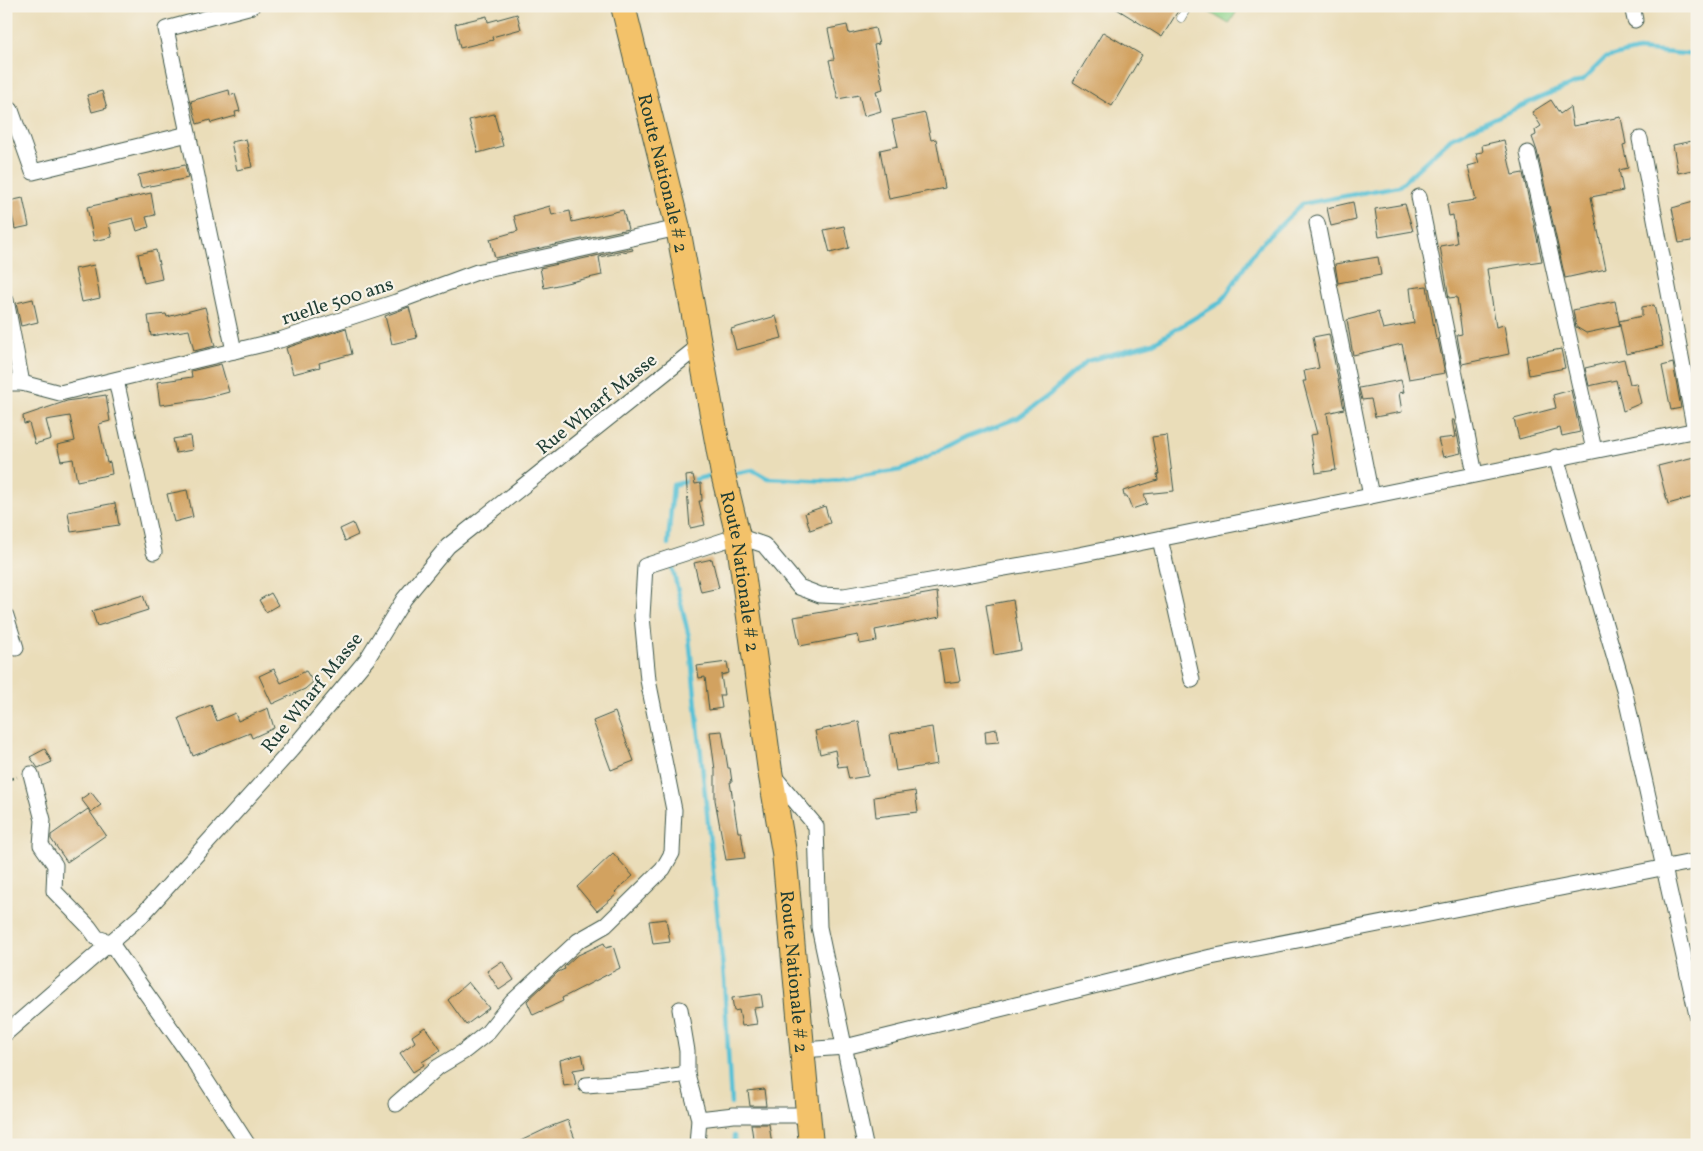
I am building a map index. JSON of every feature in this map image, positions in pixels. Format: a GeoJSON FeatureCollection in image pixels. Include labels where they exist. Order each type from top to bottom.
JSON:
{"type":"FeatureCollection","features":[{"type":"Feature","properties":{"kind":"main road","name":"Route Nationale # 2"},"geometry":{"type":"LineString","coordinates":[[623,6],[678,228],[699,346],[738,536],[770,771],[784,852],[811,1145]]}},
{"type":"Feature","properties":{"kind":"street"},"geometry":{"type":"LineString","coordinates":[[234,351],[166,29],[252,6]]}},
{"type":"Feature","properties":{"kind":"street"},"geometry":{"type":"LineString","coordinates":[[6,111],[11,110],[33,172],[188,134]]}},
{"type":"Feature","properties":{"kind":"street"},"geometry":{"type":"LineString","coordinates":[[396,1104],[438,1067],[463,1052],[487,1033],[512,1002],[578,940],[606,925],[663,869],[672,853],[674,810],[648,680],[642,616],[645,566],[738,536],[764,545],[799,587],[820,595],[844,596],[1160,538],[1696,431],[1640,138]]}},
{"type":"Feature","properties":{"kind":"street"},"geometry":{"type":"LineString","coordinates":[[1528,154],[1594,450]]}},
{"type":"Feature","properties":{"kind":"street"},"geometry":{"type":"LineString","coordinates":[[1419,197],[1475,474]]}},
{"type":"Feature","properties":{"kind":"street"},"geometry":{"type":"LineString","coordinates":[[1317,223],[1371,496]]}},
{"type":"Feature","properties":{"kind":"street","name":"ruelle 500 ans"},"geometry":{"type":"LineString","coordinates":[[14,383],[60,393],[116,380],[280,340],[387,305],[477,272],[678,228]]}},
{"type":"Feature","properties":{"kind":"street"},"geometry":{"type":"LineString","coordinates":[[6,300],[14,383]]}},
{"type":"Feature","properties":{"kind":"street","name":"Rue Wharf Masse"},"geometry":{"type":"LineString","coordinates":[[6,1033],[142,915],[294,748],[367,659],[404,599],[448,546],[699,346]]}},
{"type":"Feature","properties":{"kind":"street"},"geometry":{"type":"LineString","coordinates":[[116,380],[154,552]]}},
{"type":"Feature","properties":{"kind":"street"},"geometry":{"type":"LineString","coordinates":[[1556,458],[1624,689],[1697,1015]]}},
{"type":"Feature","properties":{"kind":"street"},"geometry":{"type":"LineString","coordinates":[[1160,538],[1192,680]]}},
{"type":"Feature","properties":{"kind":"street"},"geometry":{"type":"LineString","coordinates":[[6,616],[16,648]]}},
{"type":"Feature","properties":{"kind":"street"},"geometry":{"type":"LineString","coordinates":[[770,771],[816,826],[819,927],[865,1145]]}},
{"type":"Feature","properties":{"kind":"street"},"geometry":{"type":"LineString","coordinates":[[31,774],[43,820],[41,845],[55,865],[54,891],[89,926],[97,938],[110,942],[191,1057],[248,1145]]}},
{"type":"Feature","properties":{"kind":"street"},"geometry":{"type":"LineString","coordinates":[[802,1050],[845,1046],[1211,957],[1697,861]]}},
{"type":"Feature","properties":{"kind":"street"},"geometry":{"type":"LineString","coordinates":[[680,1009],[687,1051],[687,1074],[699,1119],[698,1145]]}},
{"type":"Feature","properties":{"kind":"street"},"geometry":{"type":"LineString","coordinates":[[586,1085],[640,1081],[687,1074]]}},
{"type":"Feature","properties":{"kind":"street"},"geometry":{"type":"LineString","coordinates":[[699,1119],[734,1115],[808,1115]]}},
{"type":"Feature","properties":{"kind":"lane"},"geometry":{"type":"LineString","coordinates":[[1181,18],[1188,6]]}},
{"type":"Feature","properties":{"kind":"green space"},"geometry":{"type":"Polygon","coordinates":[[[1199,6],[1240,6],[1229,24],[1199,6]]]}},
{"type":"Feature","properties":{"kind":"building"},"geometry":{"type":"Polygon","coordinates":[[[1112,6],[1181,6],[1162,37],[1112,6]]]}},
{"type":"Feature","properties":{"kind":"building"},"geometry":{"type":"Polygon","coordinates":[[[517,14],[521,29],[492,37],[493,40],[460,48],[455,24],[487,16],[488,22],[517,14]]]}},
{"type":"Feature","properties":{"kind":"building"},"geometry":{"type":"Polygon","coordinates":[[[847,25],[849,34],[875,28],[879,44],[874,45],[883,89],[876,91],[881,111],[864,116],[859,95],[838,99],[829,60],[834,59],[828,29],[847,25]]]}},
{"type":"Feature","properties":{"kind":"building"},"geometry":{"type":"Polygon","coordinates":[[[1103,32],[1142,55],[1112,106],[1073,82],[1103,32]]]}},
{"type":"Feature","properties":{"kind":"building"},"geometry":{"type":"Polygon","coordinates":[[[229,90],[230,96],[235,94],[240,111],[235,112],[236,116],[211,123],[210,120],[197,124],[191,101],[229,90]]]}},
{"type":"Feature","properties":{"kind":"building"},"geometry":{"type":"Polygon","coordinates":[[[102,91],[107,108],[92,112],[87,95],[102,91]]]}},
{"type":"Feature","properties":{"kind":"building"},"geometry":{"type":"Polygon","coordinates":[[[1551,100],[1560,114],[1570,107],[1573,126],[1621,117],[1626,144],[1623,145],[1628,168],[1619,170],[1623,191],[1591,197],[1606,269],[1565,278],[1537,151],[1532,137],[1536,135],[1535,130],[1541,126],[1532,112],[1551,100]]]}},
{"type":"Feature","properties":{"kind":"building"},"geometry":{"type":"Polygon","coordinates":[[[925,113],[931,140],[936,139],[945,188],[889,199],[880,150],[898,146],[892,120],[925,113]]]}},
{"type":"Feature","properties":{"kind":"building"},"geometry":{"type":"Polygon","coordinates":[[[494,114],[503,146],[478,153],[469,120],[494,114]]]}},
{"type":"Feature","properties":{"kind":"building"},"geometry":{"type":"Polygon","coordinates":[[[246,139],[252,167],[237,170],[231,142],[246,139]]]}},
{"type":"Feature","properties":{"kind":"building"},"geometry":{"type":"Polygon","coordinates":[[[1504,140],[1512,175],[1523,173],[1542,261],[1487,269],[1496,327],[1504,325],[1509,354],[1462,364],[1457,335],[1462,334],[1457,297],[1449,298],[1440,246],[1457,243],[1453,215],[1449,216],[1447,204],[1476,200],[1468,166],[1479,163],[1476,153],[1483,152],[1482,145],[1504,140]]]}},
{"type":"Feature","properties":{"kind":"building"},"geometry":{"type":"Polygon","coordinates":[[[1697,140],[1697,169],[1678,173],[1673,145],[1697,140]]]}},
{"type":"Feature","properties":{"kind":"building"},"geometry":{"type":"Polygon","coordinates":[[[185,165],[188,178],[141,188],[138,175],[185,165]]]}},
{"type":"Feature","properties":{"kind":"building"},"geometry":{"type":"Polygon","coordinates":[[[151,193],[155,215],[146,217],[149,227],[137,231],[133,218],[109,224],[112,237],[94,241],[87,207],[151,193]]]}},
{"type":"Feature","properties":{"kind":"building"},"geometry":{"type":"Polygon","coordinates":[[[23,198],[29,226],[15,229],[9,201],[23,198]]]}},
{"type":"Feature","properties":{"kind":"building"},"geometry":{"type":"Polygon","coordinates":[[[1697,201],[1697,240],[1679,243],[1672,208],[1697,201]]]}},
{"type":"Feature","properties":{"kind":"building"},"geometry":{"type":"Polygon","coordinates":[[[1353,202],[1356,220],[1331,226],[1327,208],[1353,202]]]}},
{"type":"Feature","properties":{"kind":"building"},"geometry":{"type":"Polygon","coordinates":[[[1405,204],[1413,231],[1379,237],[1375,209],[1405,204]]]}},
{"type":"Feature","properties":{"kind":"building"},"geometry":{"type":"Polygon","coordinates":[[[550,206],[552,215],[570,211],[572,222],[623,210],[628,229],[495,258],[490,239],[518,231],[514,216],[550,206]]]}},
{"type":"Feature","properties":{"kind":"building"},"geometry":{"type":"Polygon","coordinates":[[[844,226],[849,248],[830,253],[824,230],[844,226]]]}},
{"type":"Feature","properties":{"kind":"building"},"geometry":{"type":"Polygon","coordinates":[[[632,248],[633,250],[599,257],[602,275],[544,288],[540,268],[632,248]]]}},
{"type":"Feature","properties":{"kind":"building"},"geometry":{"type":"Polygon","coordinates":[[[156,250],[162,279],[144,283],[138,254],[156,250]]]}},
{"type":"Feature","properties":{"kind":"building"},"geometry":{"type":"Polygon","coordinates":[[[1378,257],[1381,275],[1338,283],[1335,264],[1378,257]]]}},
{"type":"Feature","properties":{"kind":"building"},"geometry":{"type":"Polygon","coordinates":[[[94,265],[100,298],[82,302],[75,269],[94,265]]]}},
{"type":"Feature","properties":{"kind":"building"},"geometry":{"type":"Polygon","coordinates":[[[1427,286],[1436,340],[1438,339],[1445,373],[1409,379],[1402,344],[1353,355],[1347,320],[1378,312],[1383,329],[1414,323],[1410,288],[1427,286]]]}},
{"type":"Feature","properties":{"kind":"building"},"geometry":{"type":"Polygon","coordinates":[[[33,299],[38,322],[21,326],[16,303],[33,299]]]}},
{"type":"Feature","properties":{"kind":"building"},"geometry":{"type":"Polygon","coordinates":[[[1615,301],[1620,326],[1586,333],[1576,327],[1573,310],[1615,301]]]}},
{"type":"Feature","properties":{"kind":"building"},"geometry":{"type":"Polygon","coordinates":[[[1654,305],[1663,346],[1626,354],[1619,321],[1642,316],[1642,307],[1654,305]]]}},
{"type":"Feature","properties":{"kind":"building"},"geometry":{"type":"Polygon","coordinates":[[[205,307],[215,346],[194,351],[189,330],[151,336],[148,316],[166,314],[167,317],[205,307]]]}},
{"type":"Feature","properties":{"kind":"building"},"geometry":{"type":"Polygon","coordinates":[[[409,307],[417,338],[392,344],[385,316],[409,307]]]}},
{"type":"Feature","properties":{"kind":"building"},"geometry":{"type":"Polygon","coordinates":[[[776,316],[782,338],[736,350],[731,329],[776,316]]]}},
{"type":"Feature","properties":{"kind":"building"},"geometry":{"type":"Polygon","coordinates":[[[346,328],[352,354],[319,363],[320,367],[293,374],[286,348],[346,328]]]}},
{"type":"Feature","properties":{"kind":"building"},"geometry":{"type":"Polygon","coordinates":[[[1329,334],[1344,409],[1327,413],[1336,470],[1316,473],[1310,435],[1317,434],[1303,381],[1306,381],[1304,371],[1319,368],[1313,337],[1329,334]]]}},
{"type":"Feature","properties":{"kind":"building"},"geometry":{"type":"Polygon","coordinates":[[[1561,349],[1565,368],[1529,375],[1526,356],[1561,349]]]}},
{"type":"Feature","properties":{"kind":"building"},"geometry":{"type":"Polygon","coordinates":[[[1624,359],[1630,384],[1636,383],[1641,403],[1623,411],[1616,380],[1589,386],[1585,368],[1624,359]]]}},
{"type":"Feature","properties":{"kind":"building"},"geometry":{"type":"Polygon","coordinates":[[[1673,363],[1681,408],[1671,410],[1662,366],[1673,363]]]}},
{"type":"Feature","properties":{"kind":"building"},"geometry":{"type":"Polygon","coordinates":[[[221,364],[229,392],[203,399],[160,405],[157,382],[192,377],[191,371],[221,364]]]}},
{"type":"Feature","properties":{"kind":"building"},"geometry":{"type":"Polygon","coordinates":[[[1401,380],[1404,392],[1399,393],[1402,412],[1375,417],[1371,399],[1362,400],[1359,388],[1401,380]]]}},
{"type":"Feature","properties":{"kind":"building"},"geometry":{"type":"Polygon","coordinates":[[[1571,390],[1580,432],[1562,436],[1560,428],[1519,439],[1514,419],[1556,408],[1553,395],[1571,390]]]}},
{"type":"Feature","properties":{"kind":"building"},"geometry":{"type":"Polygon","coordinates":[[[106,395],[110,421],[99,424],[107,463],[110,462],[112,474],[77,481],[73,459],[61,461],[57,445],[75,441],[70,416],[46,420],[51,439],[35,444],[29,423],[24,424],[23,416],[67,401],[106,395]]]}},
{"type":"Feature","properties":{"kind":"building"},"geometry":{"type":"Polygon","coordinates":[[[1452,420],[1454,420],[1461,453],[1443,457],[1438,439],[1455,437],[1452,420]]]}},
{"type":"Feature","properties":{"kind":"building"},"geometry":{"type":"Polygon","coordinates":[[[1167,435],[1174,491],[1144,494],[1147,504],[1132,509],[1123,491],[1158,480],[1157,474],[1159,474],[1152,437],[1167,435]]]}},
{"type":"Feature","properties":{"kind":"building"},"geometry":{"type":"Polygon","coordinates":[[[190,436],[192,450],[176,453],[173,439],[190,436]]]}},
{"type":"Feature","properties":{"kind":"building"},"geometry":{"type":"Polygon","coordinates":[[[1694,457],[1697,469],[1697,496],[1668,504],[1658,466],[1694,457]]]}},
{"type":"Feature","properties":{"kind":"building"},"geometry":{"type":"Polygon","coordinates":[[[693,475],[695,484],[701,483],[702,501],[699,501],[705,525],[690,528],[686,476],[693,475]]]}},
{"type":"Feature","properties":{"kind":"building"},"geometry":{"type":"Polygon","coordinates":[[[187,490],[193,517],[174,522],[167,494],[187,490]]]}},
{"type":"Feature","properties":{"kind":"building"},"geometry":{"type":"Polygon","coordinates":[[[115,503],[119,525],[71,532],[68,512],[115,503]]]}},
{"type":"Feature","properties":{"kind":"building"},"geometry":{"type":"Polygon","coordinates":[[[825,506],[830,523],[810,530],[805,513],[825,506]]]}},
{"type":"Feature","properties":{"kind":"building"},"geometry":{"type":"Polygon","coordinates":[[[353,523],[358,535],[345,541],[340,529],[353,523]]]}},
{"type":"Feature","properties":{"kind":"building"},"geometry":{"type":"Polygon","coordinates":[[[712,559],[719,588],[701,592],[694,563],[712,559]]]}},
{"type":"Feature","properties":{"kind":"building"},"geometry":{"type":"Polygon","coordinates":[[[937,592],[940,617],[875,630],[877,641],[860,644],[858,635],[800,646],[794,617],[937,592]]]}},
{"type":"Feature","properties":{"kind":"building"},"geometry":{"type":"Polygon","coordinates":[[[271,593],[278,605],[266,612],[259,600],[271,593]]]}},
{"type":"Feature","properties":{"kind":"building"},"geometry":{"type":"Polygon","coordinates":[[[143,595],[148,610],[97,626],[92,611],[143,595]]]}},
{"type":"Feature","properties":{"kind":"building"},"geometry":{"type":"Polygon","coordinates":[[[1013,600],[1021,650],[994,655],[986,605],[1013,600]]]}},
{"type":"Feature","properties":{"kind":"building"},"geometry":{"type":"Polygon","coordinates":[[[954,648],[960,681],[944,683],[939,650],[954,648]]]}},
{"type":"Feature","properties":{"kind":"building"},"geometry":{"type":"Polygon","coordinates":[[[727,662],[729,673],[721,675],[724,695],[720,695],[722,708],[709,710],[705,677],[699,678],[697,666],[727,662]]]}},
{"type":"Feature","properties":{"kind":"building"},"geometry":{"type":"Polygon","coordinates":[[[274,669],[281,683],[306,671],[313,682],[305,689],[272,704],[259,676],[274,669]]]}},
{"type":"Feature","properties":{"kind":"building"},"geometry":{"type":"Polygon","coordinates":[[[211,705],[217,721],[235,713],[238,721],[268,708],[274,728],[252,738],[250,733],[193,756],[179,718],[211,705]]]}},
{"type":"Feature","properties":{"kind":"building"},"geometry":{"type":"Polygon","coordinates":[[[615,712],[634,761],[611,770],[593,721],[615,712]]]}},
{"type":"Feature","properties":{"kind":"building"},"geometry":{"type":"Polygon","coordinates":[[[859,721],[868,776],[849,779],[846,766],[838,767],[835,750],[820,754],[815,731],[859,721]]]}},
{"type":"Feature","properties":{"kind":"building"},"geometry":{"type":"Polygon","coordinates":[[[932,727],[937,764],[896,771],[890,734],[932,727]]]}},
{"type":"Feature","properties":{"kind":"building"},"geometry":{"type":"Polygon","coordinates":[[[997,729],[999,742],[986,743],[985,731],[997,729]]]}},
{"type":"Feature","properties":{"kind":"building"},"geometry":{"type":"Polygon","coordinates":[[[722,731],[728,768],[730,768],[732,782],[730,782],[738,832],[741,832],[745,858],[726,860],[715,800],[715,770],[710,732],[722,731]]]}},
{"type":"Feature","properties":{"kind":"building"},"geometry":{"type":"Polygon","coordinates":[[[45,749],[52,762],[38,768],[30,757],[45,749]]]}},
{"type":"Feature","properties":{"kind":"building"},"geometry":{"type":"Polygon","coordinates":[[[915,791],[918,812],[876,817],[874,797],[915,791]]]}},
{"type":"Feature","properties":{"kind":"building"},"geometry":{"type":"Polygon","coordinates":[[[91,792],[101,805],[91,812],[81,799],[91,792]]]}},
{"type":"Feature","properties":{"kind":"building"},"geometry":{"type":"Polygon","coordinates":[[[88,809],[106,835],[67,862],[51,839],[51,835],[88,809]]]}},
{"type":"Feature","properties":{"kind":"building"},"geometry":{"type":"Polygon","coordinates":[[[613,853],[633,876],[615,892],[617,894],[597,911],[577,887],[613,853]]]}},
{"type":"Feature","properties":{"kind":"building"},"geometry":{"type":"Polygon","coordinates":[[[666,919],[670,942],[653,944],[649,921],[666,919]]]}},
{"type":"Feature","properties":{"kind":"building"},"geometry":{"type":"Polygon","coordinates":[[[604,943],[606,948],[613,946],[620,968],[562,998],[563,1001],[533,1015],[527,1001],[558,972],[565,969],[564,967],[576,956],[604,943]]]}},
{"type":"Feature","properties":{"kind":"building"},"geometry":{"type":"Polygon","coordinates":[[[502,961],[514,980],[499,990],[487,971],[502,961]]]}},
{"type":"Feature","properties":{"kind":"building"},"geometry":{"type":"Polygon","coordinates":[[[468,982],[489,1008],[466,1025],[448,1000],[468,982]]]}},
{"type":"Feature","properties":{"kind":"building"},"geometry":{"type":"Polygon","coordinates":[[[761,994],[763,1007],[754,1008],[757,1024],[742,1026],[739,1010],[734,1011],[732,998],[761,994]]]}},
{"type":"Feature","properties":{"kind":"building"},"geometry":{"type":"Polygon","coordinates":[[[425,1027],[441,1050],[422,1062],[424,1065],[413,1072],[400,1053],[415,1042],[412,1036],[425,1027]]]}},
{"type":"Feature","properties":{"kind":"building"},"geometry":{"type":"Polygon","coordinates":[[[582,1054],[585,1068],[573,1070],[576,1084],[564,1086],[560,1060],[582,1054]]]}},
{"type":"Feature","properties":{"kind":"building"},"geometry":{"type":"Polygon","coordinates":[[[764,1089],[766,1106],[750,1106],[748,1091],[764,1089]]]}},
{"type":"Feature","properties":{"kind":"building"},"geometry":{"type":"Polygon","coordinates":[[[568,1120],[577,1145],[512,1145],[552,1126],[568,1120]]]}},
{"type":"Feature","properties":{"kind":"building"},"geometry":{"type":"Polygon","coordinates":[[[751,1124],[769,1124],[772,1145],[754,1145],[751,1124]]]}},
{"type":"Feature","properties":{"kind":"waterway"},"geometry":{"type":"LineString","coordinates":[[737,473],[753,470],[767,478],[830,481],[901,470],[967,437],[1018,418],[1049,395],[1087,361],[1153,343],[1221,302],[1258,247],[1302,204],[1399,186],[1451,138],[1583,80],[1605,58],[1638,50],[1697,55]]}},
{"type":"Feature","properties":{"kind":"waterway"},"geometry":{"type":"LineString","coordinates":[[668,544],[673,485],[709,476]]}},
{"type":"Feature","properties":{"kind":"waterway"},"geometry":{"type":"LineString","coordinates":[[672,566],[689,637],[724,979],[731,1104]]}},
{"type":"Feature","properties":{"kind":"waterway"},"geometry":{"type":"LineString","coordinates":[[734,1136],[735,1145]]}}]}
